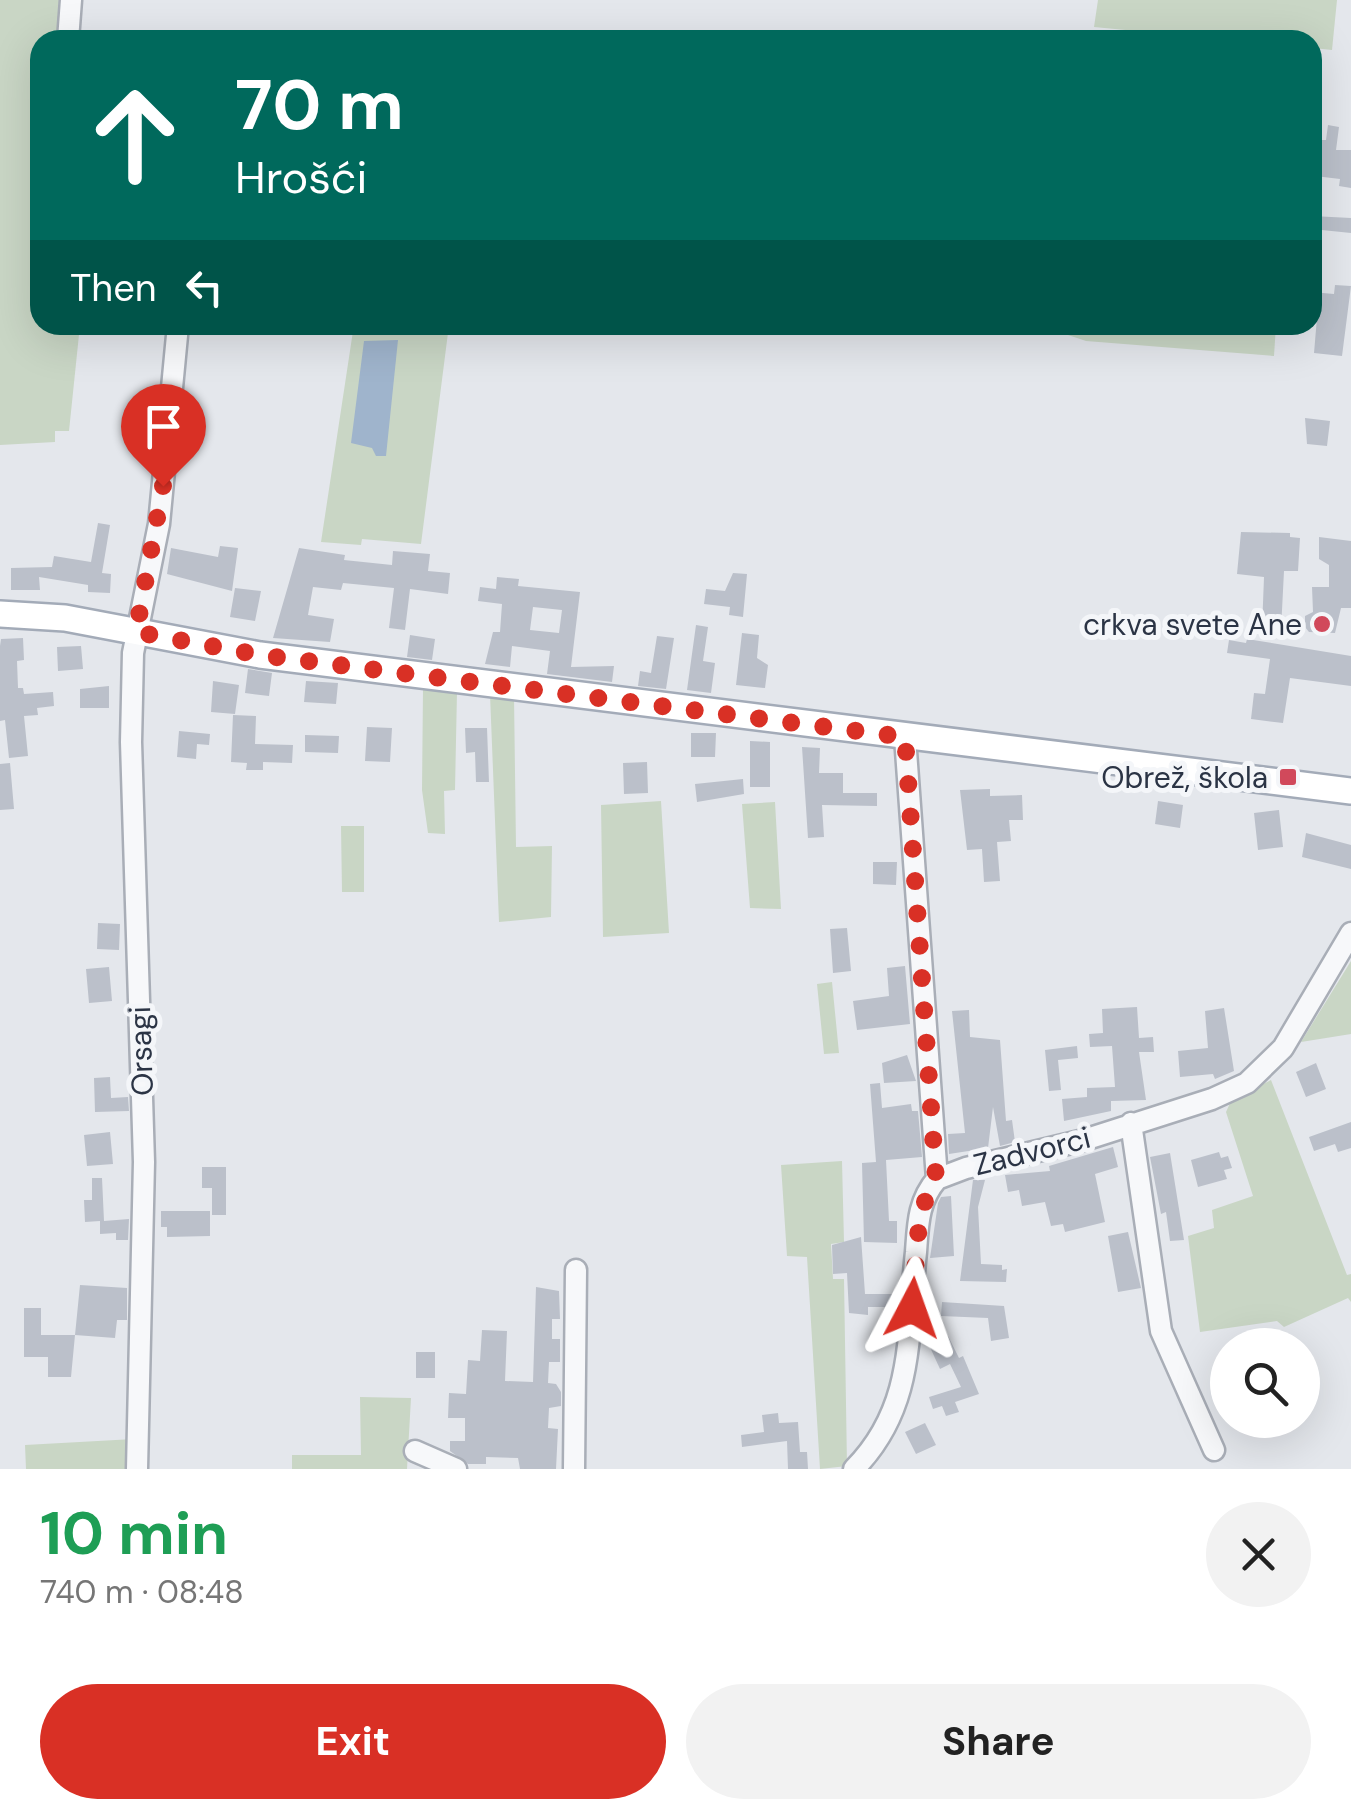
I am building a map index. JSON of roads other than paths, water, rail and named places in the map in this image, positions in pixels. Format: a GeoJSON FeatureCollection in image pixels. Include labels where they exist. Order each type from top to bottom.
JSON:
{"type":"FeatureCollection","features":[{"type":"Feature","properties":{"kind":"main road"},"geometry":{"type":"LineString","coordinates":[[0,614],[65,618],[260,655],[1351,790]]}},
{"type":"Feature","properties":{"kind":"street"},"geometry":{"type":"LineString","coordinates":[[69,30],[71,0]]}},
{"type":"Feature","properties":{"kind":"street","name":"Orsagi"},"geometry":{"type":"LineString","coordinates":[[138,1469],[144,1162],[131,742],[136,632],[159,524],[177,335]]}},
{"type":"Feature","properties":{"kind":"street"},"geometry":{"type":"LineString","coordinates":[[905,737],[936,1179]]}},
{"type":"Feature","properties":{"kind":"street","name":"Zadvorci"},"geometry":{"type":"LineString","coordinates":[[854,1469],[898,1406],[910,1334],[920,1212],[936,1179],[1212,1098],[1258,1076],[1283,1048],[1351,933]]}},
{"type":"Feature","properties":{"kind":"street"},"geometry":{"type":"LineString","coordinates":[[1131,1123],[1161,1331],[1214,1450]]}},
{"type":"Feature","properties":{"kind":"street"},"geometry":{"type":"LineString","coordinates":[[574,1469],[576,1270]]}},
{"type":"Feature","properties":{"kind":"street"},"geometry":{"type":"LineString","coordinates":[[415,1451],[456,1469]]}},
{"type":"Feature","properties":{"kind":"water"},"geometry":{"type":"Polygon","coordinates":[[[398,340],[386,456],[376,456],[372,448],[351,443],[364,341],[398,340]]]}},
{"type":"Feature","properties":{"kind":"place","name":"crkva svete Ane"},"geometry":{"type":"Point","coordinates":[1322,624]}},
{"type":"Feature","properties":{"kind":"place","name":"Obrež, škola"},"geometry":{"type":"Point","coordinates":[1288,777]}}]}
